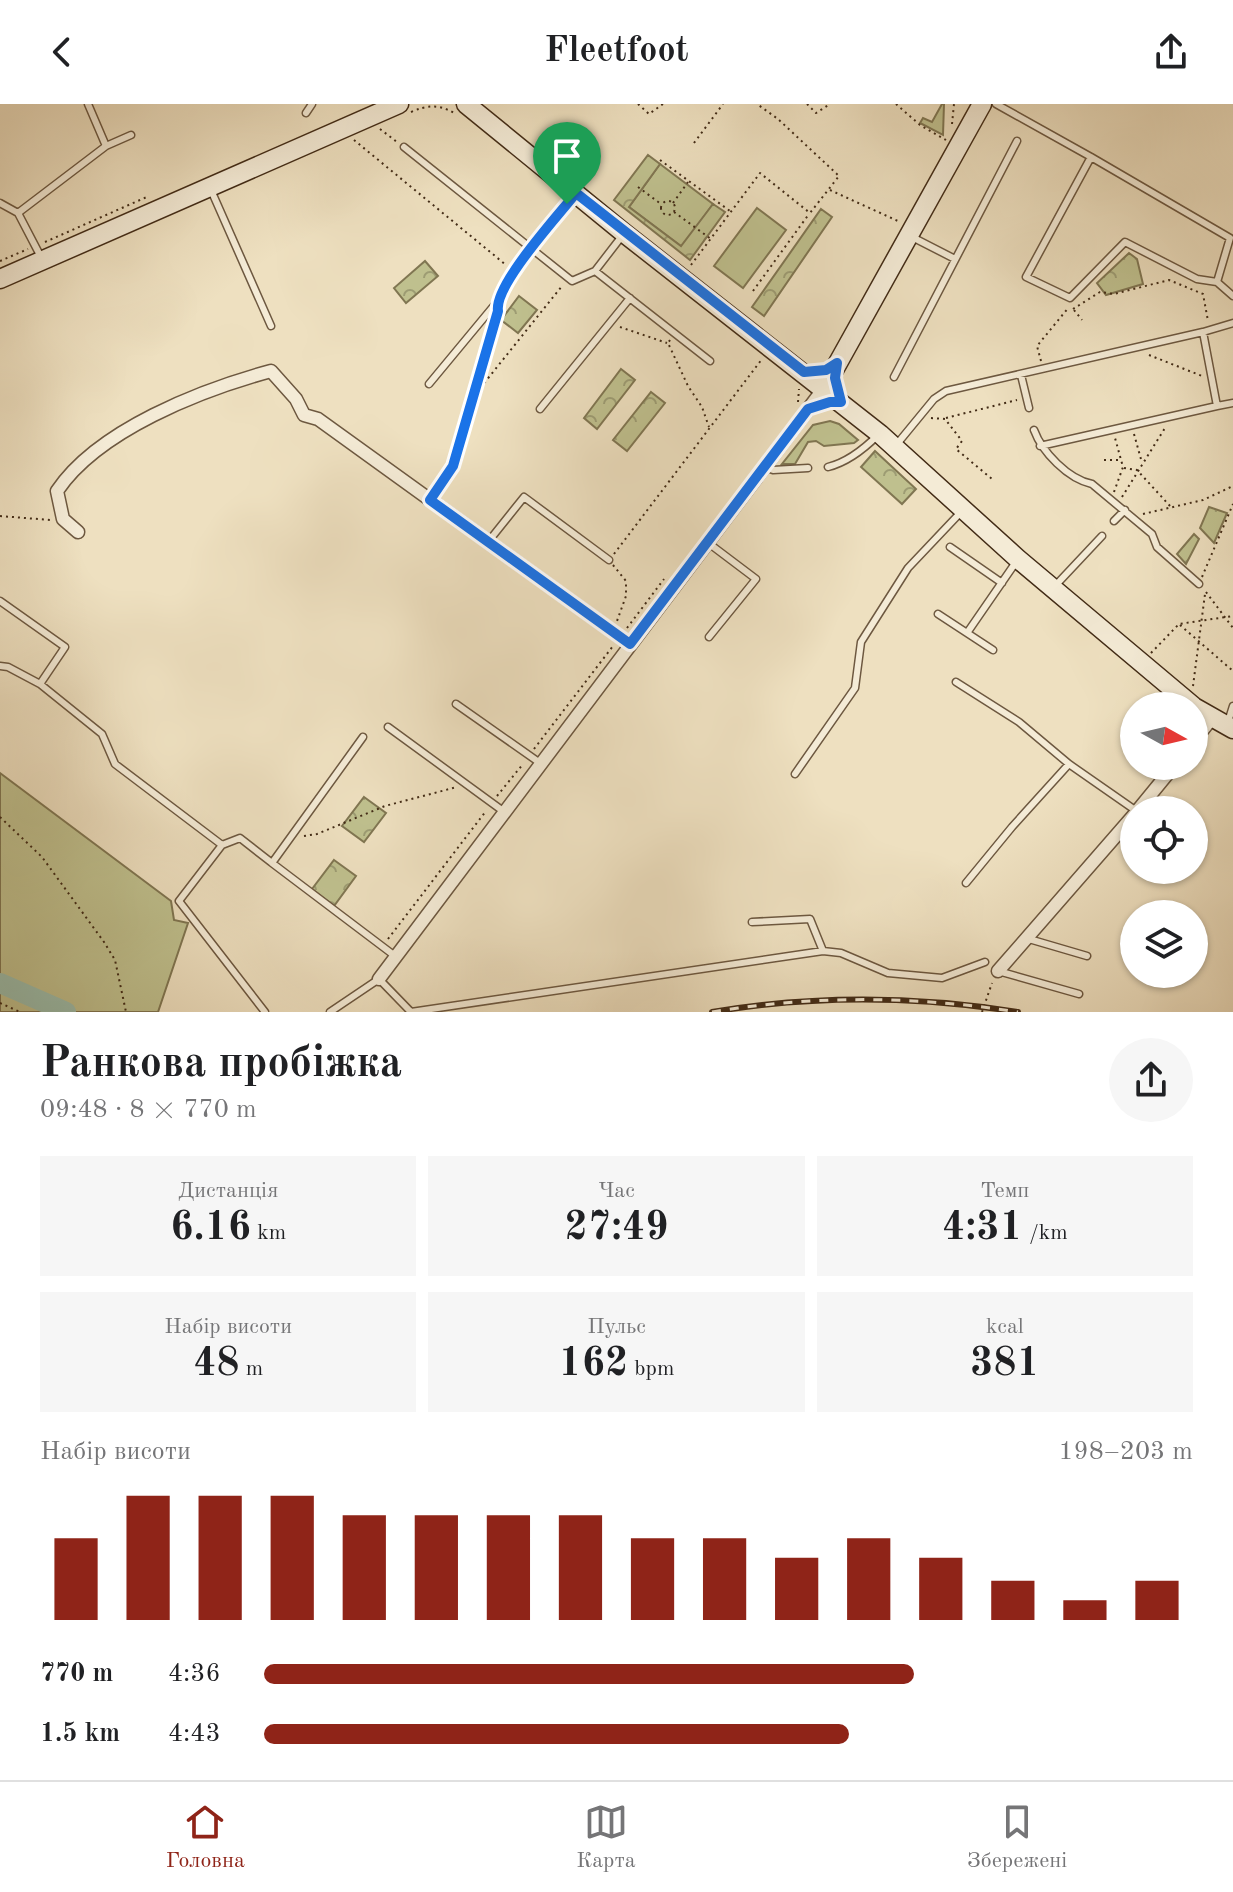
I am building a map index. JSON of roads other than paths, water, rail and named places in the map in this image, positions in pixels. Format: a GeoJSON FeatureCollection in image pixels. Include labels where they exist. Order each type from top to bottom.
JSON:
{"type":"FeatureCollection","features":[{"type":"Feature","properties":{"kind":"main road"},"geometry":{"type":"LineString","coordinates":[[824,388],[904,228],[982,104]]}},
{"type":"Feature","properties":{"kind":"main road"},"geometry":{"type":"LineString","coordinates":[[0,279],[367,119],[401,110]]}},
{"type":"Feature","properties":{"kind":"main road"},"geometry":{"type":"LineString","coordinates":[[464,112],[576,193],[824,388],[895,447],[1053,589],[1182,692]]}},
{"type":"Feature","properties":{"kind":"main road"},"geometry":{"type":"LineString","coordinates":[[804,372],[826,370],[837,363]]}},
{"type":"Feature","properties":{"kind":"main road"},"geometry":{"type":"LineString","coordinates":[[837,363],[835,378],[841,402]]}},
{"type":"Feature","properties":{"kind":"main road"},"geometry":{"type":"LineString","coordinates":[[1208,713],[1224,725]]}},
{"type":"Feature","properties":{"kind":"street"},"geometry":{"type":"LineString","coordinates":[[78,532],[63,519],[57,491],[86,458],[145,419],[245,378],[271,371],[296,399],[304,415],[318,419],[621,638]]}},
{"type":"Feature","properties":{"kind":"street"},"geometry":{"type":"LineString","coordinates":[[804,372],[812,395],[808,409]]}},
{"type":"Feature","properties":{"kind":"street"},"geometry":{"type":"LineString","coordinates":[[379,979],[503,811],[535,759],[621,638],[707,542],[824,388]]}},
{"type":"Feature","properties":{"kind":"street"},"geometry":{"type":"LineString","coordinates":[[808,409],[841,402]]}},
{"type":"Feature","properties":{"kind":"street"},"geometry":{"type":"LineString","coordinates":[[1149,796],[1162,780]]}},
{"type":"Feature","properties":{"kind":"street"},"geometry":{"type":"LineString","coordinates":[[998,971],[1120,830]]}},
{"type":"Feature","properties":{"kind":"lane"},"geometry":{"type":"LineString","coordinates":[[88,104],[106,146]]}},
{"type":"Feature","properties":{"kind":"lane"},"geometry":{"type":"LineString","coordinates":[[306,113],[312,104]]}},
{"type":"Feature","properties":{"kind":"lane"},"geometry":{"type":"LineString","coordinates":[[996,104],[1230,238],[1217,282]]}},
{"type":"Feature","properties":{"kind":"lane"},"geometry":{"type":"LineString","coordinates":[[18,213],[106,146],[131,135]]}},
{"type":"Feature","properties":{"kind":"lane"},"geometry":{"type":"LineString","coordinates":[[894,377],[1017,141]]}},
{"type":"Feature","properties":{"kind":"lane"},"geometry":{"type":"LineString","coordinates":[[404,147],[572,281],[595,271],[624,233]]}},
{"type":"Feature","properties":{"kind":"lane"},"geometry":{"type":"LineString","coordinates":[[1091,157],[1026,277],[1071,304],[1125,242],[1197,279],[1217,282],[1233,296]]}},
{"type":"Feature","properties":{"kind":"lane"},"geometry":{"type":"LineString","coordinates":[[210,187],[271,326]]}},
{"type":"Feature","properties":{"kind":"lane"},"geometry":{"type":"LineString","coordinates":[[429,384],[497,302],[513,271],[576,193]]}},
{"type":"Feature","properties":{"kind":"lane"},"geometry":{"type":"LineString","coordinates":[[0,203],[18,213],[42,260]]}},
{"type":"Feature","properties":{"kind":"lane"},"geometry":{"type":"LineString","coordinates":[[904,228],[955,259]]}},
{"type":"Feature","properties":{"kind":"lane"},"geometry":{"type":"LineString","coordinates":[[595,271],[710,361]]}},
{"type":"Feature","properties":{"kind":"lane"},"geometry":{"type":"LineString","coordinates":[[540,409],[630,298]]}},
{"type":"Feature","properties":{"kind":"lane"},"geometry":{"type":"LineString","coordinates":[[895,447],[934,399],[946,391],[1233,323]]}},
{"type":"Feature","properties":{"kind":"lane"},"geometry":{"type":"LineString","coordinates":[[1206,331],[1217,406]]}},
{"type":"Feature","properties":{"kind":"lane"},"geometry":{"type":"LineString","coordinates":[[1021,375],[1029,408]]}},
{"type":"Feature","properties":{"kind":"lane"},"geometry":{"type":"LineString","coordinates":[[1040,446],[1233,403]]}},
{"type":"Feature","properties":{"kind":"lane"},"geometry":{"type":"LineString","coordinates":[[430,500],[453,466],[463,429]]}},
{"type":"Feature","properties":{"kind":"lane"},"geometry":{"type":"LineString","coordinates":[[1034,430],[1040,446],[1080,481],[1092,484],[1125,510],[1152,534],[1157,547],[1199,584]]}},
{"type":"Feature","properties":{"kind":"lane"},"geometry":{"type":"LineString","coordinates":[[828,467],[840,464],[880,434]]}},
{"type":"Feature","properties":{"kind":"lane"},"geometry":{"type":"LineString","coordinates":[[764,467],[808,468]]}},
{"type":"Feature","properties":{"kind":"lane"},"geometry":{"type":"LineString","coordinates":[[488,542],[524,497],[609,560]]}},
{"type":"Feature","properties":{"kind":"lane"},"geometry":{"type":"LineString","coordinates":[[795,774],[855,688],[861,642],[884,605],[908,568],[964,508]]}},
{"type":"Feature","properties":{"kind":"lane"},"geometry":{"type":"LineString","coordinates":[[1114,521],[1125,510]]}},
{"type":"Feature","properties":{"kind":"lane"},"geometry":{"type":"LineString","coordinates":[[1053,589],[1102,536]]}},
{"type":"Feature","properties":{"kind":"lane"},"geometry":{"type":"LineString","coordinates":[[707,542],[756,579],[709,637]]}},
{"type":"Feature","properties":{"kind":"lane"},"geometry":{"type":"LineString","coordinates":[[950,547],[1002,583]]}},
{"type":"Feature","properties":{"kind":"lane"},"geometry":{"type":"LineString","coordinates":[[967,633],[1018,559]]}},
{"type":"Feature","properties":{"kind":"lane"},"geometry":{"type":"LineString","coordinates":[[0,601],[65,647],[40,684]]}},
{"type":"Feature","properties":{"kind":"lane"},"geometry":{"type":"LineString","coordinates":[[938,614],[993,650]]}},
{"type":"Feature","properties":{"kind":"lane"},"geometry":{"type":"LineString","coordinates":[[0,666],[40,684],[102,734],[115,764],[222,845]]}},
{"type":"Feature","properties":{"kind":"lane"},"geometry":{"type":"LineString","coordinates":[[956,682],[1019,722],[1069,764],[1120,801]]}},
{"type":"Feature","properties":{"kind":"lane"},"geometry":{"type":"LineString","coordinates":[[456,704],[535,759]]}},
{"type":"Feature","properties":{"kind":"lane"},"geometry":{"type":"LineString","coordinates":[[1224,725],[1233,706]]}},
{"type":"Feature","properties":{"kind":"lane"},"geometry":{"type":"LineString","coordinates":[[388,727],[503,811]]}},
{"type":"Feature","properties":{"kind":"lane"},"geometry":{"type":"LineString","coordinates":[[272,863],[363,737]]}},
{"type":"Feature","properties":{"kind":"lane"},"geometry":{"type":"LineString","coordinates":[[966,883],[1069,764]]}},
{"type":"Feature","properties":{"kind":"lane"},"geometry":{"type":"LineString","coordinates":[[265,1012],[179,901],[222,845],[240,838],[395,956]]}},
{"type":"Feature","properties":{"kind":"lane"},"geometry":{"type":"LineString","coordinates":[[752,922],[810,919],[823,951]]}},
{"type":"Feature","properties":{"kind":"lane"},"geometry":{"type":"LineString","coordinates":[[1025,937],[1087,956]]}},
{"type":"Feature","properties":{"kind":"lane"},"geometry":{"type":"LineString","coordinates":[[330,1012],[379,979],[411,1012],[823,951],[841,953],[888,973],[942,978],[985,962]]}},
{"type":"Feature","properties":{"kind":"lane"},"geometry":{"type":"LineString","coordinates":[[998,971],[1079,994]]}},
{"type":"Feature","properties":{"kind":"waterway"},"geometry":{"type":"LineString","coordinates":[[0,983],[66,1012]]}},
{"type":"Feature","properties":{"kind":"railway"},"geometry":{"type":"LineString","coordinates":[[712,1012],[827,1000],[903,1000],[1018,1012]]}}]}
